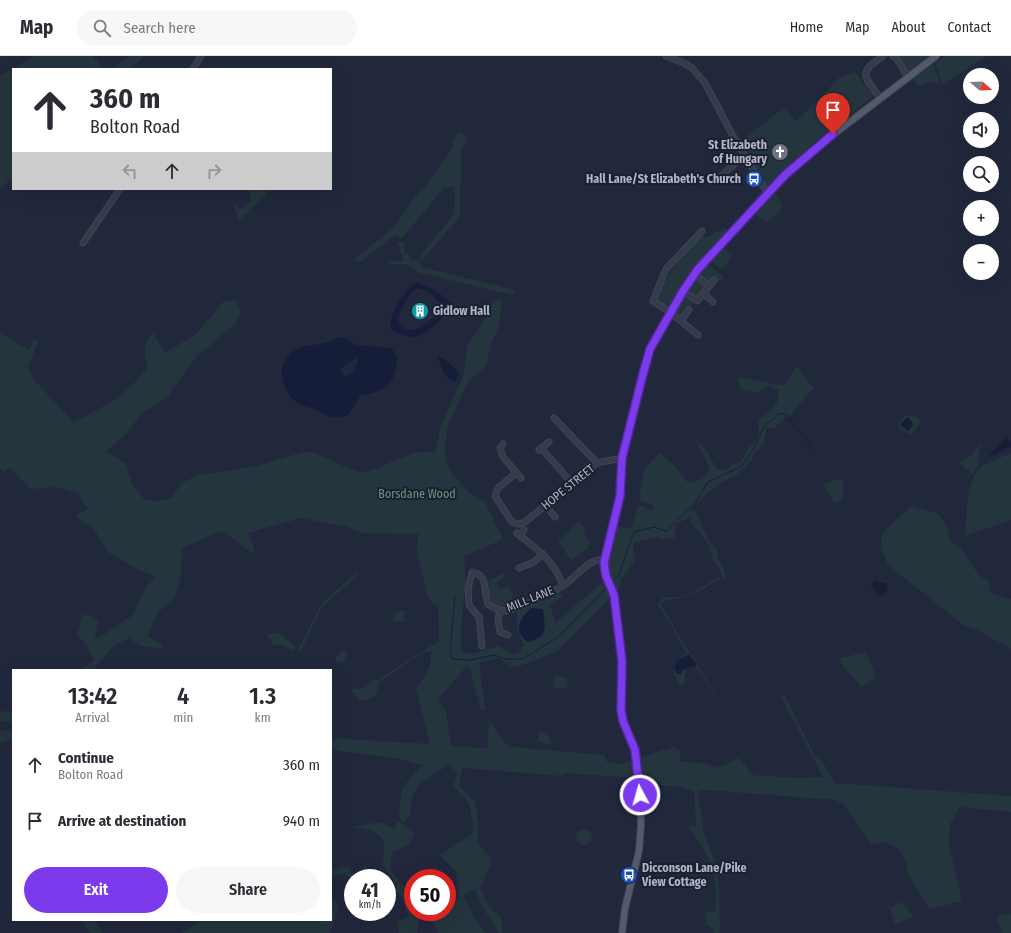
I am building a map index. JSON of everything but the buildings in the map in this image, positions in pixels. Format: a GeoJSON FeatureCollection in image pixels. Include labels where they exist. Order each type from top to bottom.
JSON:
{"type":"FeatureCollection","features":[{"type":"Feature","properties":{"kind":"main road"},"geometry":{"type":"LineString","coordinates":[[622,933],[625,908],[639,851],[641,825],[635,750],[623,721],[621,710],[622,661],[613,592],[605,572],[605,559],[620,496],[622,458],[650,349],[694,274],[767,193],[813,150],[936,56]]}},
{"type":"Feature","properties":{"kind":"street"},"geometry":{"type":"LineString","coordinates":[[194,68],[201,56]]}},
{"type":"Feature","properties":{"kind":"street"},"geometry":{"type":"LineString","coordinates":[[666,56],[688,65],[705,82],[767,193]]}},
{"type":"Feature","properties":{"kind":"street"},"geometry":{"type":"LineString","coordinates":[[880,98],[868,81],[866,72],[869,66],[883,56]]}},
{"type":"Feature","properties":{"kind":"street"},"geometry":{"type":"LineString","coordinates":[[893,56],[897,59],[908,78]]}},
{"type":"Feature","properties":{"kind":"street"},"geometry":{"type":"LineString","coordinates":[[716,180],[744,154]]}},
{"type":"Feature","properties":{"kind":"street"},"geometry":{"type":"LineString","coordinates":[[83,243],[119,190]]}},
{"type":"Feature","properties":{"kind":"street"},"geometry":{"type":"LineString","coordinates":[[698,335],[681,320],[653,301],[653,297],[666,269],[702,232]]}},
{"type":"Feature","properties":{"kind":"street"},"geometry":{"type":"LineString","coordinates":[[694,274],[709,286]]}},
{"type":"Feature","properties":{"kind":"street"},"geometry":{"type":"LineString","coordinates":[[683,291],[697,302],[714,280]]}},
{"type":"Feature","properties":{"kind":"street"},"geometry":{"type":"LineString","coordinates":[[703,293],[712,302]]}},
{"type":"Feature","properties":{"kind":"street"},"geometry":{"type":"LineString","coordinates":[[681,320],[689,310]]}},
{"type":"Feature","properties":{"kind":"street"},"geometry":{"type":"LineString","coordinates":[[554,418],[597,463]]}},
{"type":"Feature","properties":{"kind":"street"},"geometry":{"type":"LineString","coordinates":[[549,442],[540,449],[572,483]]}},
{"type":"Feature","properties":{"kind":"street"},"geometry":{"type":"LineString","coordinates":[[500,445],[503,457],[521,478]]}},
{"type":"Feature","properties":{"kind":"street","name":"HOPE STREET"},"geometry":{"type":"LineString","coordinates":[[516,472],[498,488],[495,496],[512,522],[518,524],[525,522],[597,463],[622,458]]}},
{"type":"Feature","properties":{"kind":"street"},"geometry":{"type":"LineString","coordinates":[[545,505],[556,519]]}},
{"type":"Feature","properties":{"kind":"street"},"geometry":{"type":"LineString","coordinates":[[524,530],[519,534],[543,554],[558,573],[563,586]]}},
{"type":"Feature","properties":{"kind":"street"},"geometry":{"type":"LineString","coordinates":[[519,568],[531,564],[543,554]]}},
{"type":"Feature","properties":{"kind":"street","name":"MILL LANE"},"geometry":{"type":"LineString","coordinates":[[482,646],[479,617],[468,605],[468,589],[472,572],[482,576],[488,604],[500,610],[508,611],[563,586],[581,569],[600,559],[605,559]]}},
{"type":"Feature","properties":{"kind":"street"},"geometry":{"type":"LineString","coordinates":[[500,610],[498,628],[501,633],[508,635]]}},
{"type":"Feature","properties":{"kind":"street"},"geometry":{"type":"LineString","coordinates":[[491,628],[498,628]]}},
{"type":"Feature","properties":{"kind":"green space"},"geometry":{"type":"Polygon","coordinates":[[[34,56],[93,56],[103,68],[14,68],[34,56]]]}},
{"type":"Feature","properties":{"kind":"green space"},"geometry":{"type":"Polygon","coordinates":[[[130,56],[144,56],[132,68],[114,68],[130,56]]]}},
{"type":"Feature","properties":{"kind":"green space"},"geometry":{"type":"Polygon","coordinates":[[[898,56],[930,56],[908,72],[898,56]]]}},
{"type":"Feature","properties":{"kind":"green space"},"geometry":{"type":"Polygon","coordinates":[[[945,56],[987,56],[968,68],[963,68],[963,71],[943,84],[935,63],[945,56]]]}},
{"type":"Feature","properties":{"kind":"green space"},"geometry":{"type":"Polygon","coordinates":[[[933,63],[940,82],[937,84],[931,82],[917,86],[913,78],[933,63]]]}},
{"type":"Feature","properties":{"kind":"green space"},"geometry":{"type":"Polygon","coordinates":[[[12,69],[12,181],[0,187],[0,76],[12,69]]]}},
{"type":"Feature","properties":{"kind":"green space"},"geometry":{"type":"Polygon","coordinates":[[[855,72],[873,96],[812,144],[768,189],[741,141],[785,107],[796,122],[840,77],[855,72]]]}},
{"type":"Feature","properties":{"kind":"green space"},"geometry":{"type":"Polygon","coordinates":[[[458,132],[465,134],[467,142],[461,148],[460,216],[423,260],[419,257],[454,214],[455,187],[444,188],[401,239],[395,235],[360,262],[352,261],[393,228],[453,147],[453,140],[458,132]]]}},
{"type":"Feature","properties":{"kind":"green space"},"geometry":{"type":"Polygon","coordinates":[[[250,190],[265,190],[267,193],[239,220],[234,205],[242,209],[250,202],[250,190]]]}},
{"type":"Feature","properties":{"kind":"green space"},"geometry":{"type":"Polygon","coordinates":[[[774,193],[783,205],[780,211],[767,222],[754,213],[774,193]]]}},
{"type":"Feature","properties":{"kind":"green space"},"geometry":{"type":"Polygon","coordinates":[[[724,228],[728,231],[693,273],[671,309],[658,303],[656,299],[665,280],[687,251],[701,236],[708,237],[724,228]]]}},
{"type":"Feature","properties":{"kind":"green space"},"geometry":{"type":"Polygon","coordinates":[[[397,242],[404,242],[405,253],[410,255],[410,259],[414,261],[418,259],[422,267],[515,290],[513,295],[416,272],[416,269],[404,264],[389,265],[388,261],[404,261],[397,242]]]}},
{"type":"Feature","properties":{"kind":"green space"},"geometry":{"type":"Polygon","coordinates":[[[723,248],[732,255],[725,267],[719,268],[712,261],[723,248]]]}},
{"type":"Feature","properties":{"kind":"green space"},"geometry":{"type":"Polygon","coordinates":[[[708,264],[724,277],[719,282],[714,278],[708,283],[698,275],[708,264]]]}},
{"type":"Feature","properties":{"kind":"green space"},"geometry":{"type":"Polygon","coordinates":[[[696,278],[705,285],[695,299],[686,292],[696,278]]]}},
{"type":"Feature","properties":{"kind":"green space"},"geometry":{"type":"Polygon","coordinates":[[[685,295],[693,303],[682,318],[676,313],[685,295]]]}},
{"type":"Feature","properties":{"kind":"green space","name":"Borsdane Wood"},"geometry":{"type":"Polygon","coordinates":[[[236,300],[241,313],[235,324],[197,356],[167,397],[140,415],[128,432],[106,451],[126,464],[133,486],[144,499],[157,501],[171,498],[182,483],[198,475],[252,467],[304,452],[314,453],[360,473],[378,468],[415,453],[435,453],[441,425],[464,375],[467,345],[485,320],[494,300],[502,301],[499,326],[490,347],[486,366],[467,383],[449,424],[444,450],[449,470],[470,493],[485,502],[503,539],[464,557],[465,581],[461,629],[462,653],[475,653],[498,646],[514,655],[519,653],[524,645],[517,629],[517,609],[558,589],[563,596],[550,605],[555,623],[604,581],[611,597],[558,651],[517,667],[511,667],[499,658],[479,663],[485,709],[481,711],[470,667],[466,667],[438,699],[446,712],[451,746],[487,748],[489,720],[504,742],[513,747],[604,755],[607,762],[621,764],[633,760],[635,778],[564,773],[563,776],[463,768],[460,785],[461,788],[475,801],[478,822],[478,843],[492,860],[481,887],[481,891],[490,908],[501,917],[503,933],[499,933],[482,906],[475,889],[463,895],[475,919],[486,933],[438,933],[432,921],[456,921],[456,902],[459,896],[456,869],[454,869],[440,855],[472,834],[473,824],[469,803],[453,786],[457,772],[451,767],[447,766],[425,780],[416,790],[411,805],[410,815],[403,823],[399,816],[402,788],[422,765],[401,759],[332,750],[332,738],[430,744],[416,688],[429,667],[431,651],[423,653],[381,681],[378,681],[377,692],[371,698],[367,700],[359,700],[352,691],[353,689],[360,689],[375,679],[377,680],[439,641],[438,606],[431,602],[428,596],[417,552],[418,534],[363,533],[344,526],[301,518],[248,533],[256,554],[228,535],[220,532],[182,548],[181,575],[175,598],[157,613],[148,637],[163,644],[161,649],[140,646],[130,638],[116,644],[94,669],[83,669],[94,660],[88,647],[77,635],[82,615],[93,616],[98,621],[95,636],[97,639],[133,615],[146,587],[153,580],[154,576],[137,569],[108,552],[94,529],[78,518],[77,514],[88,509],[78,493],[57,487],[31,489],[9,467],[4,472],[0,467],[0,333],[29,350],[34,339],[38,341],[28,368],[35,381],[74,422],[115,399],[141,376],[148,366],[145,356],[145,348],[147,341],[153,333],[165,353],[196,334],[224,301],[236,300]]]}},
{"type":"Feature","properties":{"kind":"green space"},"geometry":{"type":"Polygon","coordinates":[[[797,366],[814,389],[807,395],[789,417],[785,417],[774,428],[766,428],[764,443],[754,453],[752,460],[737,475],[720,483],[696,504],[694,504],[691,513],[695,510],[708,539],[717,550],[718,559],[723,566],[726,578],[716,581],[689,595],[665,600],[661,604],[676,631],[725,709],[694,664],[685,671],[685,683],[681,685],[677,680],[673,671],[674,667],[676,663],[687,653],[657,604],[664,597],[674,597],[690,593],[722,578],[720,569],[713,561],[709,545],[692,524],[690,517],[676,524],[674,538],[663,540],[657,537],[633,543],[635,560],[622,579],[617,592],[613,582],[610,566],[612,545],[616,526],[631,529],[638,506],[643,506],[652,511],[654,505],[639,500],[644,470],[659,453],[675,466],[688,483],[699,480],[709,472],[710,468],[698,445],[699,443],[707,452],[718,470],[728,469],[732,464],[742,462],[747,450],[758,438],[759,420],[777,403],[779,390],[769,386],[758,392],[740,389],[738,377],[784,386],[797,366]]]}},
{"type":"Feature","properties":{"kind":"green space"},"geometry":{"type":"Polygon","coordinates":[[[914,415],[921,421],[911,435],[898,428],[898,423],[904,416],[914,415]]]}},
{"type":"Feature","properties":{"kind":"green space"},"geometry":{"type":"Polygon","coordinates":[[[980,443],[978,466],[972,474],[958,462],[971,456],[980,443]]]}},
{"type":"Feature","properties":{"kind":"green space"},"geometry":{"type":"Polygon","coordinates":[[[1011,453],[1011,520],[965,536],[968,498],[973,479],[983,466],[1011,453]]]}},
{"type":"Feature","properties":{"kind":"green space"},"geometry":{"type":"Polygon","coordinates":[[[840,479],[843,481],[843,495],[839,502],[835,503],[824,487],[826,483],[840,479]]]}},
{"type":"Feature","properties":{"kind":"green space"},"geometry":{"type":"Polygon","coordinates":[[[912,506],[939,514],[948,530],[950,541],[959,546],[978,574],[989,582],[990,593],[1011,599],[1011,649],[977,630],[966,627],[888,565],[882,549],[881,538],[888,527],[912,506]]]}},
{"type":"Feature","properties":{"kind":"green space"},"geometry":{"type":"Polygon","coordinates":[[[579,521],[586,531],[583,533],[591,542],[587,549],[571,560],[558,541],[579,521]]]}},
{"type":"Feature","properties":{"kind":"green space"},"geometry":{"type":"Polygon","coordinates":[[[505,572],[504,578],[497,581],[498,587],[503,588],[509,586],[514,602],[513,609],[500,608],[493,603],[491,599],[488,581],[505,572]]]}},
{"type":"Feature","properties":{"kind":"green space"},"geometry":{"type":"Polygon","coordinates":[[[356,573],[357,576],[322,607],[300,653],[298,650],[322,603],[356,573]]]}},
{"type":"Feature","properties":{"kind":"green space"},"geometry":{"type":"Polygon","coordinates":[[[401,610],[407,613],[404,616],[405,620],[402,622],[393,621],[394,614],[401,610]]]}},
{"type":"Feature","properties":{"kind":"green space"},"geometry":{"type":"Polygon","coordinates":[[[279,633],[296,647],[294,651],[283,645],[274,645],[266,634],[279,633]]]}},
{"type":"Feature","properties":{"kind":"green space"},"geometry":{"type":"Polygon","coordinates":[[[343,650],[348,653],[343,662],[336,662],[336,656],[343,650]]]}},
{"type":"Feature","properties":{"kind":"green space"},"geometry":{"type":"Polygon","coordinates":[[[866,652],[876,677],[861,688],[844,667],[840,658],[866,652]]]}},
{"type":"Feature","properties":{"kind":"green space"},"geometry":{"type":"Polygon","coordinates":[[[555,676],[566,678],[568,686],[561,689],[555,688],[553,679],[555,676]]]}},
{"type":"Feature","properties":{"kind":"green space"},"geometry":{"type":"Polygon","coordinates":[[[784,694],[816,758],[819,756],[835,783],[1011,796],[1011,812],[960,807],[951,822],[948,841],[962,901],[930,909],[908,874],[905,859],[900,850],[887,843],[877,843],[872,845],[844,805],[833,799],[708,790],[698,791],[703,830],[715,863],[719,884],[720,933],[714,933],[713,929],[704,923],[706,920],[706,913],[715,911],[716,887],[711,865],[706,854],[701,844],[686,826],[696,826],[694,791],[681,787],[642,784],[641,757],[674,747],[677,751],[681,749],[679,761],[707,764],[718,768],[739,758],[753,776],[796,778],[823,777],[781,697],[784,694]]]}},
{"type":"Feature","properties":{"kind":"green space"},"geometry":{"type":"Polygon","coordinates":[[[0,711],[12,712],[12,722],[0,721],[0,711]]]}},
{"type":"Feature","properties":{"kind":"green space"},"geometry":{"type":"Polygon","coordinates":[[[12,729],[12,740],[0,743],[0,732],[12,729]]]}},
{"type":"Feature","properties":{"kind":"green space"},"geometry":{"type":"Polygon","coordinates":[[[542,732],[549,737],[551,743],[549,745],[539,741],[538,733],[542,732]]]}},
{"type":"Feature","properties":{"kind":"green space"},"geometry":{"type":"Polygon","coordinates":[[[398,821],[415,834],[407,845],[394,851],[391,859],[391,869],[385,869],[383,866],[384,843],[380,836],[371,830],[353,827],[380,822],[394,829],[398,821]]]}},
{"type":"Feature","properties":{"kind":"green space"},"geometry":{"type":"Polygon","coordinates":[[[584,829],[591,834],[592,837],[587,844],[584,845],[577,840],[576,837],[581,830],[584,829]]]}},
{"type":"Feature","properties":{"kind":"green space"},"geometry":{"type":"Polygon","coordinates":[[[367,864],[366,869],[363,869],[363,867],[367,864]]]}},
{"type":"Feature","properties":{"kind":"green space"},"geometry":{"type":"Polygon","coordinates":[[[349,867],[349,869],[344,869],[344,874],[332,876],[332,870],[349,867]]]}},
{"type":"Feature","properties":{"kind":"green space"},"geometry":{"type":"Polygon","coordinates":[[[396,878],[404,886],[404,902],[396,891],[396,887],[398,885],[396,882],[396,878]]]}},
{"type":"Feature","properties":{"kind":"green space"},"geometry":{"type":"Polygon","coordinates":[[[332,901],[338,903],[339,907],[330,933],[182,933],[199,921],[332,921],[332,901]]]}},
{"type":"Feature","properties":{"kind":"green space"},"geometry":{"type":"Polygon","coordinates":[[[901,902],[913,916],[895,925],[890,908],[901,902]]]}},
{"type":"Feature","properties":{"kind":"green space"},"geometry":{"type":"Polygon","coordinates":[[[1011,914],[1011,933],[1003,933],[996,916],[1011,914]]]}},
{"type":"Feature","properties":{"kind":"green space"},"geometry":{"type":"Polygon","coordinates":[[[404,919],[404,921],[419,921],[417,933],[399,933],[397,921],[404,919]]]}},
{"type":"Feature","properties":{"kind":"green space"},"geometry":{"type":"Polygon","coordinates":[[[82,921],[95,921],[102,933],[90,933],[82,921]]]}},
{"type":"Feature","properties":{"kind":"water"},"geometry":{"type":"Polygon","coordinates":[[[416,283],[434,289],[451,303],[446,313],[433,327],[423,334],[415,337],[404,335],[390,328],[394,310],[411,285],[416,283]],[[417,288],[410,296],[403,305],[399,316],[400,325],[406,329],[418,329],[444,307],[428,291],[417,288]]]}},
{"type":"Feature","properties":{"kind":"water"},"geometry":{"type":"Polygon","coordinates":[[[341,337],[346,338],[356,345],[389,348],[393,350],[397,363],[392,380],[384,388],[374,393],[361,395],[348,415],[335,417],[328,416],[314,409],[301,405],[291,398],[284,385],[282,371],[283,364],[292,352],[303,347],[326,343],[341,337]],[[356,358],[341,368],[342,375],[347,376],[354,371],[358,360],[356,358]]]}},
{"type":"Feature","properties":{"kind":"water"},"geometry":{"type":"Polygon","coordinates":[[[437,356],[444,359],[459,372],[454,381],[445,376],[437,356]]]}},
{"type":"Feature","properties":{"kind":"water"},"geometry":{"type":"Polygon","coordinates":[[[907,417],[912,421],[913,426],[908,431],[900,425],[907,417]]]}},
{"type":"Feature","properties":{"kind":"water"},"geometry":{"type":"Polygon","coordinates":[[[1007,437],[1008,442],[1011,440],[1011,446],[994,455],[989,455],[1007,437]]]}},
{"type":"Feature","properties":{"kind":"water"},"geometry":{"type":"Polygon","coordinates":[[[874,581],[888,584],[887,591],[881,596],[871,587],[874,581]]]}},
{"type":"Feature","properties":{"kind":"water"},"geometry":{"type":"Polygon","coordinates":[[[531,608],[543,609],[545,626],[544,631],[539,637],[527,642],[522,637],[519,624],[531,608]]]}},
{"type":"Feature","properties":{"kind":"water"},"geometry":{"type":"Polygon","coordinates":[[[689,654],[697,665],[683,670],[681,674],[677,674],[674,668],[677,661],[689,654]]]}},
{"type":"Feature","properties":{"kind":"waterway"},"geometry":{"type":"LineString","coordinates":[[612,582],[619,574],[634,532],[654,527],[667,531],[696,502],[708,482],[742,466],[755,446],[764,426],[779,414],[786,414],[814,450]]}},
{"type":"Feature","properties":{"kind":"waterway"},"geometry":{"type":"LineString","coordinates":[[455,596],[450,652],[453,659],[470,660],[494,655],[506,659],[523,659],[558,637],[607,587]]}},
{"type":"Feature","properties":{"kind":"place","name":"St Elizabeth of Hungary"},"geometry":{"type":"Point","coordinates":[780,152]}},
{"type":"Feature","properties":{"kind":"place","name":"Hall Lane/St Elizabeth's Church"},"geometry":{"type":"Point","coordinates":[754,179]}},
{"type":"Feature","properties":{"kind":"place","name":"Gidlow Hall"},"geometry":{"type":"Point","coordinates":[420,311]}},
{"type":"Feature","properties":{"kind":"place","name":"Dicconson Lane/Pike View Cottage"},"geometry":{"type":"Point","coordinates":[629,875]}},
{"type":"Feature","properties":{"kind":"route"},"geometry":{"type":"LineString","coordinates":[[640,795],[635,750],[623,721],[621,710],[623,674],[622,661],[614,595],[606,576],[604,563],[620,496],[622,458],[650,349],[688,282],[698,269],[767,193],[785,175],[833,134]]}}]}
